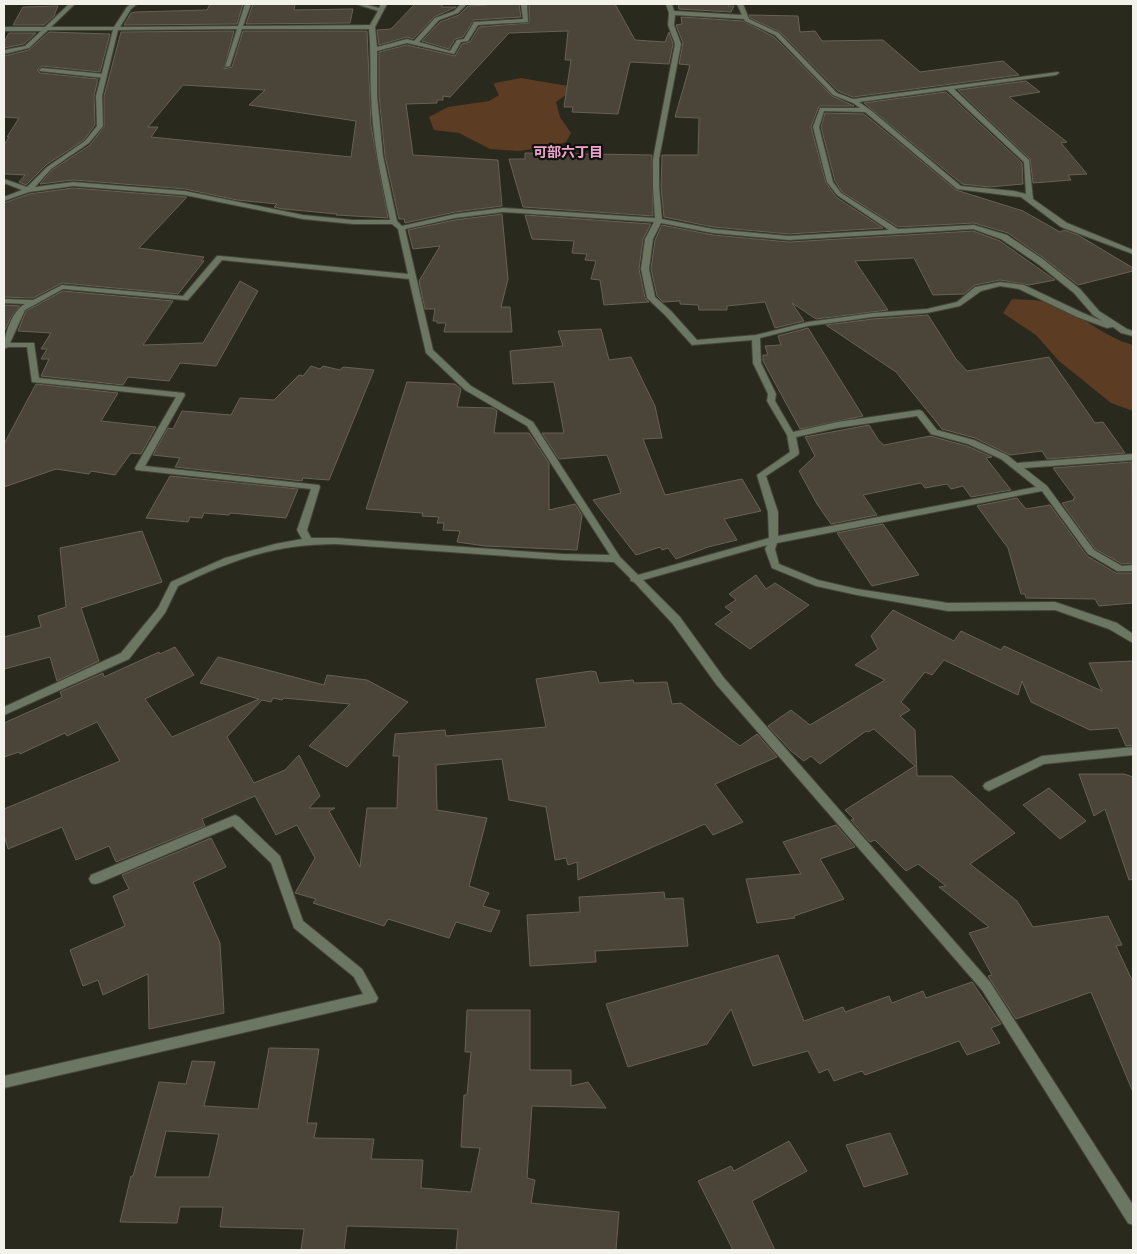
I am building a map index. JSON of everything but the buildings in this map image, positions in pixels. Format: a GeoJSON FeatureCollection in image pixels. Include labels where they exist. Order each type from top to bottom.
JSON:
{"type":"FeatureCollection","features":[{"type":"Feature","properties":{"kind":"street"},"geometry":{"type":"LineString","coordinates":[[4,52],[27,47],[72,4]]}},
{"type":"Feature","properties":{"kind":"street"},"geometry":{"type":"LineString","coordinates":[[28,190],[49,168],[87,142],[100,126],[99,96],[116,28],[129,8],[134,4]]}},
{"type":"Feature","properties":{"kind":"street"},"geometry":{"type":"LineString","coordinates":[[227,66],[248,4]]}},
{"type":"Feature","properties":{"kind":"street"},"geometry":{"type":"LineString","coordinates":[[359,4],[380,10]]}},
{"type":"Feature","properties":{"kind":"street"},"geometry":{"type":"LineString","coordinates":[[384,4],[372,27],[374,95],[380,156],[394,222],[401,228],[429,351],[468,388],[530,424],[616,559],[676,620],[720,681],[986,986],[1133,1217]]}},
{"type":"Feature","properties":{"kind":"street"},"geometry":{"type":"LineString","coordinates":[[415,43],[437,19],[456,12],[464,4]]}},
{"type":"Feature","properties":{"kind":"street"},"geometry":{"type":"LineString","coordinates":[[374,50],[407,41],[452,53],[460,41],[466,40],[476,22],[526,21],[524,4]]}},
{"type":"Feature","properties":{"kind":"street"},"geometry":{"type":"LineString","coordinates":[[669,4],[672,13],[671,24],[678,44],[656,160],[659,220],[649,239],[645,269],[651,298],[695,342],[756,337],[808,324],[873,315],[927,311],[960,304],[978,289],[1000,284],[1021,287],[1088,318],[1133,334]]}},
{"type":"Feature","properties":{"kind":"street"},"geometry":{"type":"LineString","coordinates":[[740,4],[746,17]]}},
{"type":"Feature","properties":{"kind":"street"},"geometry":{"type":"LineString","coordinates":[[672,13],[746,17],[777,34],[835,94],[853,101],[866,110],[959,188],[1023,195],[1064,225],[1133,252]]}},
{"type":"Feature","properties":{"kind":"street"},"geometry":{"type":"LineString","coordinates":[[4,30],[372,27]]}},
{"type":"Feature","properties":{"kind":"street"},"geometry":{"type":"LineString","coordinates":[[42,70],[104,76]]}},
{"type":"Feature","properties":{"kind":"street"},"geometry":{"type":"LineString","coordinates":[[853,101],[1056,73]]}},
{"type":"Feature","properties":{"kind":"street"},"geometry":{"type":"LineString","coordinates":[[949,88],[1027,161],[1030,200]]}},
{"type":"Feature","properties":{"kind":"street"},"geometry":{"type":"LineString","coordinates":[[866,110],[822,109],[816,128],[821,150],[830,182],[839,194],[897,232]]}},
{"type":"Feature","properties":{"kind":"street"},"geometry":{"type":"LineString","coordinates":[[4,181],[28,190]]}},
{"type":"Feature","properties":{"kind":"street"},"geometry":{"type":"LineString","coordinates":[[4,200],[28,190],[73,184],[176,192],[303,216],[353,222],[394,222]]}},
{"type":"Feature","properties":{"kind":"street"},"geometry":{"type":"LineString","coordinates":[[401,228],[455,216],[503,210],[659,220],[713,231],[789,238],[974,227],[1004,237],[1041,262],[1070,286],[1096,313],[1124,330]]}},
{"type":"Feature","properties":{"kind":"street"},"geometry":{"type":"LineString","coordinates":[[308,541],[302,530],[316,487],[139,468],[181,395],[35,380],[31,345],[4,346],[22,309],[62,288],[185,298],[220,258],[412,277]]}},
{"type":"Feature","properties":{"kind":"street"},"geometry":{"type":"LineString","coordinates":[[4,301],[34,302]]}},
{"type":"Feature","properties":{"kind":"street"},"geometry":{"type":"LineString","coordinates":[[756,337],[758,363],[772,394],[771,401],[791,435],[795,453],[761,475],[774,510],[774,540],[770,549],[775,566],[816,582],[857,592],[948,607],[1055,606],[1113,626],[1133,639]]}},
{"type":"Feature","properties":{"kind":"street"},"geometry":{"type":"LineString","coordinates":[[791,435],[837,425],[919,413],[934,432],[972,442],[1004,457],[1044,488],[1091,552],[1120,569],[1133,568]]}},
{"type":"Feature","properties":{"kind":"street"},"geometry":{"type":"LineString","coordinates":[[1015,466],[1133,457]]}},
{"type":"Feature","properties":{"kind":"street"},"geometry":{"type":"LineString","coordinates":[[634,579],[774,540],[1044,488]]}},
{"type":"Feature","properties":{"kind":"street"},"geometry":{"type":"LineString","coordinates":[[4,711],[125,656],[162,610],[174,584],[228,560],[275,547],[308,541],[336,541],[616,559]]}},
{"type":"Feature","properties":{"kind":"street"},"geometry":{"type":"LineString","coordinates":[[989,786],[1042,760],[1133,751]]}},
{"type":"Feature","properties":{"kind":"street"},"geometry":{"type":"LineString","coordinates":[[4,1082],[372,998],[358,973],[298,924],[276,860],[235,820],[95,879]]}},
{"type":"Feature","properties":{"kind":"shaded area"},"geometry":{"type":"Polygon","coordinates":[[[521,78],[578,86],[556,102],[560,117],[571,133],[566,142],[550,147],[518,151],[490,149],[459,133],[434,130],[429,117],[448,107],[489,101],[499,95],[494,85],[495,83],[521,78]]]}},
{"type":"Feature","properties":{"kind":"shaded area"},"geometry":{"type":"Polygon","coordinates":[[[1012,299],[1049,303],[1074,314],[1112,337],[1133,345],[1133,411],[1111,403],[1059,361],[1036,335],[1003,313],[1012,299]]]}},
{"type":"Feature","properties":{"kind":"district","name":"可部六丁目"},"geometry":{"type":"Point","coordinates":[568,152]}}]}
